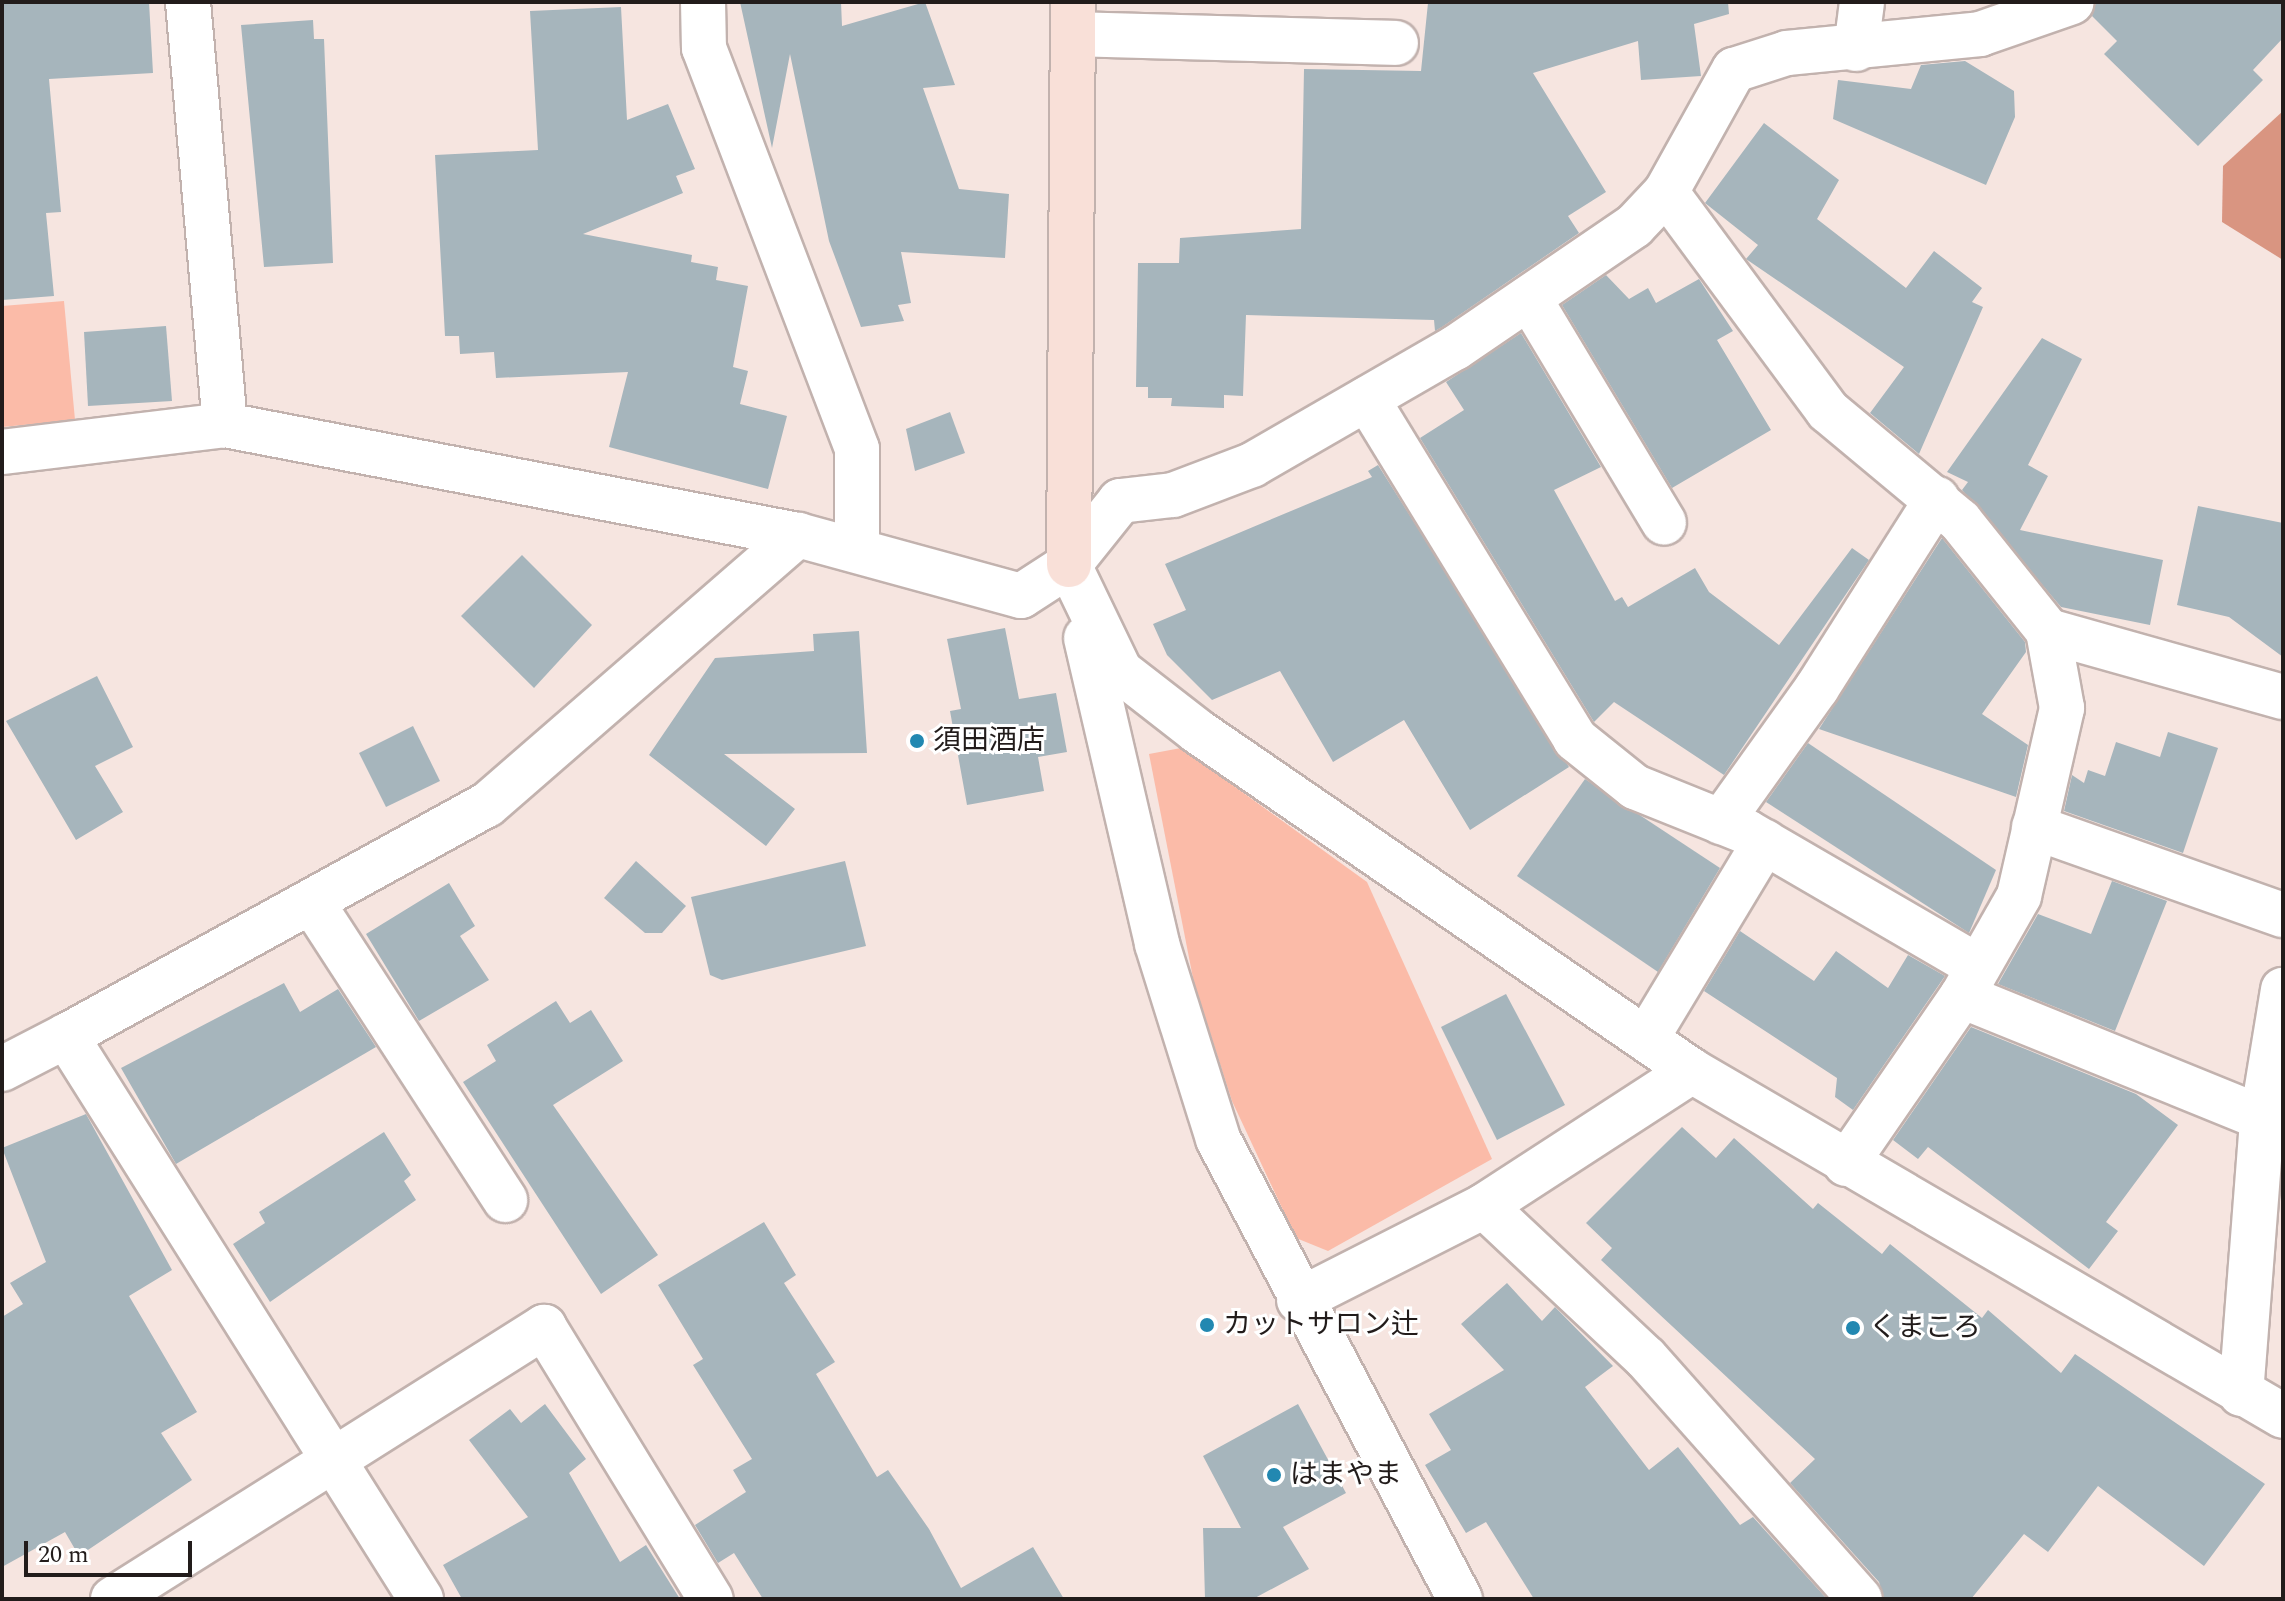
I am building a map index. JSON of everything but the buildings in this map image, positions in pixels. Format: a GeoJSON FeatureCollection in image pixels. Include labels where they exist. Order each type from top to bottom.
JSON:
{"type":"FeatureCollection","features":[{"type":"Feature","properties":{"kind":"street"},"geometry":{"type":"LineString","coordinates":[[188,2],[225,425]]}},
{"type":"Feature","properties":{"kind":"street"},"geometry":{"type":"LineString","coordinates":[[703,2],[704,48],[857,449],[857,550]]}},
{"type":"Feature","properties":{"kind":"street"},"geometry":{"type":"LineString","coordinates":[[1856,49],[1862,2]]}},
{"type":"Feature","properties":{"kind":"street"},"geometry":{"type":"LineString","coordinates":[[2,452],[225,425],[798,535],[1021,596],[1069,565],[1120,501],[1173,495],[1252,465],[1367,399],[1529,298],[1634,226],[1666,192],[1734,70],[1787,53],[1856,49],[1980,34],[2072,2]]}},
{"type":"Feature","properties":{"kind":"street"},"geometry":{"type":"LineString","coordinates":[[1396,43],[1074,18],[1069,565],[1157,944],[1218,1139],[1299,1300],[1460,1599]]}},
{"type":"Feature","properties":{"kind":"street"},"geometry":{"type":"LineString","coordinates":[[1666,192],[1828,411],[1937,499],[2048,631],[2062,708],[2019,896],[1970,981],[1846,1164]]}},
{"type":"Feature","properties":{"kind":"street"},"geometry":{"type":"LineString","coordinates":[[1529,298],[1664,523]]}},
{"type":"Feature","properties":{"kind":"street"},"geometry":{"type":"LineString","coordinates":[[1367,399],[1575,739],[1635,787],[1765,842],[1970,981],[2262,1118]]}},
{"type":"Feature","properties":{"kind":"street"},"geometry":{"type":"LineString","coordinates":[[1721,822],[1817,688],[1937,499]]}},
{"type":"Feature","properties":{"kind":"street"},"geometry":{"type":"LineString","coordinates":[[2,1069],[313,904],[487,805],[798,535]]}},
{"type":"Feature","properties":{"kind":"street"},"geometry":{"type":"LineString","coordinates":[[1069,565],[1120,671],[1692,1071],[1846,1164],[2283,1416]]}},
{"type":"Feature","properties":{"kind":"street"},"geometry":{"type":"LineString","coordinates":[[2048,631],[2283,697]]}},
{"type":"Feature","properties":{"kind":"street"},"geometry":{"type":"LineString","coordinates":[[2034,827],[2283,915]]}},
{"type":"Feature","properties":{"kind":"street"},"geometry":{"type":"LineString","coordinates":[[1646,1039],[1765,842]]}},
{"type":"Feature","properties":{"kind":"street"},"geometry":{"type":"LineString","coordinates":[[313,904],[505,1200]]}},
{"type":"Feature","properties":{"kind":"street"},"geometry":{"type":"LineString","coordinates":[[2241,1394],[2267,1252],[2262,1118],[2283,990]]}},
{"type":"Feature","properties":{"kind":"street"},"geometry":{"type":"LineString","coordinates":[[66,1036],[421,1599]]}},
{"type":"Feature","properties":{"kind":"street"},"geometry":{"type":"LineString","coordinates":[[1299,1300],[1484,1206],[1692,1071]]}},
{"type":"Feature","properties":{"kind":"street"},"geometry":{"type":"LineString","coordinates":[[1484,1206],[1646,1358],[1860,1599]]}},
{"type":"Feature","properties":{"kind":"street"},"geometry":{"type":"LineString","coordinates":[[113,1599],[544,1327],[711,1599]]}},
{"type":"Feature","properties":{"kind":"shaded area"},"geometry":{"type":"Polygon","coordinates":[[[2283,111],[2283,260],[2222,222],[2223,166],[2283,111]]]}},
{"type":"Feature","properties":{"kind":"shaded area"},"geometry":{"type":"Polygon","coordinates":[[[64,301],[75,420],[2,427],[2,306],[64,301]]]}},
{"type":"Feature","properties":{"kind":"shaded area"},"geometry":{"type":"Polygon","coordinates":[[[1181,748],[1367,882],[1492,1159],[1328,1251],[1296,1238],[1232,1101],[1194,983],[1149,754],[1181,748]]]}},
{"type":"Feature","properties":{"kind":"place","name":"須田酒店"},"geometry":{"type":"Point","coordinates":[917,741]}},
{"type":"Feature","properties":{"kind":"place","name":"カットサロン辻"},"geometry":{"type":"Point","coordinates":[1207,1325]}},
{"type":"Feature","properties":{"kind":"place","name":"くまころ"},"geometry":{"type":"Point","coordinates":[1853,1328]}},
{"type":"Feature","properties":{"kind":"place","name":"はまやま"},"geometry":{"type":"Point","coordinates":[1274,1475]}}]}
